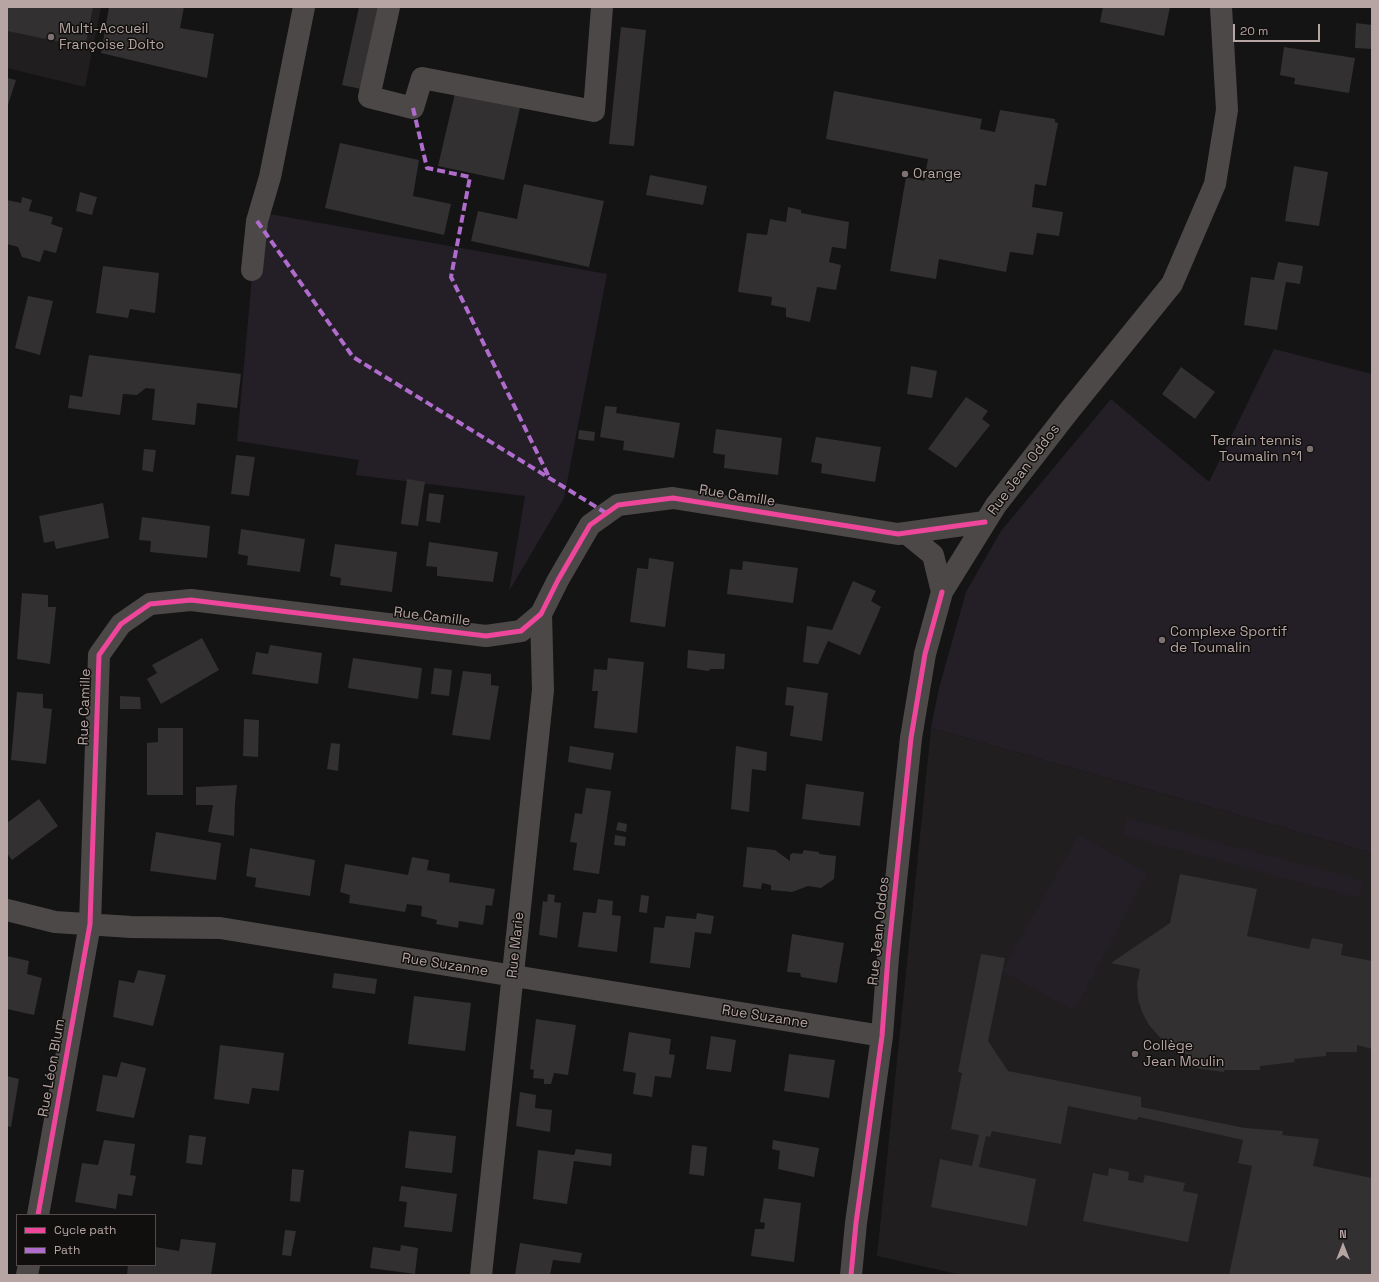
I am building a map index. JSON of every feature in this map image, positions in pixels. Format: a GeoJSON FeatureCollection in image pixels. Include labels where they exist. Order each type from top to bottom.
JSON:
{"type":"FeatureCollection","features":[{"type":"Feature","properties":{"kind":"street"},"geometry":{"type":"LineString","coordinates":[[252,270],[257,221],[270,177],[304,7]]}},
{"type":"Feature","properties":{"kind":"street"},"geometry":{"type":"LineString","coordinates":[[388,7],[369,97],[414,108],[422,78],[594,111],[599,7]]}},
{"type":"Feature","properties":{"kind":"street","name":"Rue Jean Oddos"},"geometry":{"type":"LineString","coordinates":[[851,1275],[857,1215],[882,1036],[888,957],[911,738],[925,654],[942,592],[996,505],[1068,411],[1172,284],[1215,184],[1227,110],[1221,7]]}},
{"type":"Feature","properties":{"kind":"street","name":"Rue Camille"},"geometry":{"type":"LineString","coordinates":[[90,924],[99,655],[121,624],[150,604],[191,600],[486,636],[521,631],[541,614],[558,580],[590,525],[618,505],[673,498],[898,534],[985,522]]}},
{"type":"Feature","properties":{"kind":"street"},"geometry":{"type":"LineString","coordinates":[[906,533],[933,555],[942,592]]}},
{"type":"Feature","properties":{"kind":"street","name":"Rue Marie"},"geometry":{"type":"LineString","coordinates":[[481,1275],[543,690],[541,614]]}},
{"type":"Feature","properties":{"kind":"street","name":"Rue Suzanne"},"geometry":{"type":"LineString","coordinates":[[7,910],[55,922],[131,927],[220,928],[882,1036]]}},
{"type":"Feature","properties":{"kind":"street","name":"Rue Léon Blum"},"geometry":{"type":"LineString","coordinates":[[38,1214],[90,924]]}},
{"type":"Feature","properties":{"kind":"shaded area","name":"Multi-Accueil Françoise Dolto"},"geometry":{"type":"Polygon","coordinates":[[[7,7],[101,7],[85,87],[7,68],[7,7]]]}},
{"type":"Feature","properties":{"kind":"shaded area"},"geometry":{"type":"Polygon","coordinates":[[[258,212],[607,274],[564,498],[509,591],[525,496],[356,475],[359,460],[237,441],[258,212]]]}},
{"type":"Feature","properties":{"kind":"shaded area","name":"Complexe Sportif de Toumalin"},"geometry":{"type":"Polygon","coordinates":[[[1274,349],[1372,374],[1372,853],[931,728],[939,688],[966,592],[1001,531],[1111,399],[1209,482],[1274,349]]]}},
{"type":"Feature","properties":{"kind":"shaded area","name":"Collège Jean Moulin"},"geometry":{"type":"Polygon","coordinates":[[[931,728],[1372,853],[1372,1275],[961,1275],[877,1256],[931,728]]]}},
{"type":"Feature","properties":{"kind":"shaded area"},"geometry":{"type":"Polygon","coordinates":[[[1127,818],[1364,881],[1359,898],[1123,835],[1127,818]]]}},
{"type":"Feature","properties":{"kind":"shaded area"},"geometry":{"type":"Polygon","coordinates":[[[1079,835],[1147,873],[1074,1011],[1002,971],[1079,835]]]}},
{"type":"Feature","properties":{"kind":"building"},"geometry":{"type":"Polygon","coordinates":[[[7,7],[93,7],[85,47],[7,31],[7,7]]]}},
{"type":"Feature","properties":{"kind":"building"},"geometry":{"type":"Polygon","coordinates":[[[109,7],[184,7],[180,28],[214,34],[207,78],[101,53],[109,7]]]}},
{"type":"Feature","properties":{"kind":"building"},"geometry":{"type":"Polygon","coordinates":[[[359,7],[383,7],[366,90],[342,85],[359,7]]]}},
{"type":"Feature","properties":{"kind":"building"},"geometry":{"type":"Polygon","coordinates":[[[1103,7],[1170,7],[1164,36],[1100,22],[1103,7]]]}},
{"type":"Feature","properties":{"kind":"building"},"geometry":{"type":"Polygon","coordinates":[[[1356,23],[1372,25],[1372,49],[1355,48],[1356,23]]]}},
{"type":"Feature","properties":{"kind":"building"},"geometry":{"type":"Polygon","coordinates":[[[621,27],[646,30],[634,146],[609,144],[621,27]]]}},
{"type":"Feature","properties":{"kind":"building"},"geometry":{"type":"Polygon","coordinates":[[[1284,47],[1355,58],[1349,93],[1294,84],[1295,78],[1280,75],[1284,47]]]}},
{"type":"Feature","properties":{"kind":"building"},"geometry":{"type":"Polygon","coordinates":[[[7,78],[16,80],[7,108],[7,78]]]}},
{"type":"Feature","properties":{"kind":"building"},"geometry":{"type":"Polygon","coordinates":[[[456,89],[521,103],[504,180],[438,166],[456,89]]]}},
{"type":"Feature","properties":{"kind":"building"},"geometry":{"type":"Polygon","coordinates":[[[834,91],[982,119],[980,129],[995,132],[1000,110],[1055,119],[1055,122],[1058,123],[1046,186],[1035,184],[1032,207],[1063,212],[1059,236],[1037,233],[1033,255],[1010,252],[1006,272],[939,259],[936,279],[890,271],[906,177],[924,181],[928,159],[826,139],[834,91]]]}},
{"type":"Feature","properties":{"kind":"building"},"geometry":{"type":"Polygon","coordinates":[[[340,143],[419,160],[413,196],[451,204],[444,235],[325,208],[340,143]]]}},
{"type":"Feature","properties":{"kind":"building"},"geometry":{"type":"Polygon","coordinates":[[[1294,166],[1328,172],[1319,226],[1285,221],[1294,166]]]}},
{"type":"Feature","properties":{"kind":"building"},"geometry":{"type":"Polygon","coordinates":[[[650,175],[707,186],[703,205],[646,195],[650,175]]]}},
{"type":"Feature","properties":{"kind":"building"},"geometry":{"type":"Polygon","coordinates":[[[524,184],[604,201],[589,267],[471,241],[478,211],[517,219],[524,184]]]}},
{"type":"Feature","properties":{"kind":"building"},"geometry":{"type":"Polygon","coordinates":[[[80,192],[97,197],[92,215],[76,211],[80,192]]]}},
{"type":"Feature","properties":{"kind":"building"},"geometry":{"type":"Polygon","coordinates":[[[22,197],[32,200],[29,211],[53,217],[51,224],[63,228],[56,253],[44,250],[40,262],[22,257],[18,247],[7,244],[7,200],[21,203],[22,197]]]}},
{"type":"Feature","properties":{"kind":"building"},"geometry":{"type":"Polygon","coordinates":[[[788,207],[801,210],[801,213],[849,222],[846,249],[832,247],[829,262],[841,265],[836,290],[817,287],[810,322],[786,317],[786,308],[771,305],[772,297],[738,292],[747,233],[767,235],[770,219],[786,222],[788,207]]]}},
{"type":"Feature","properties":{"kind":"building"},"geometry":{"type":"Polygon","coordinates":[[[1278,262],[1303,266],[1300,284],[1286,282],[1277,330],[1244,325],[1251,277],[1274,280],[1278,262]]]}},
{"type":"Feature","properties":{"kind":"building"},"geometry":{"type":"Polygon","coordinates":[[[103,266],[159,273],[155,313],[130,309],[128,318],[96,313],[103,266]]]}},
{"type":"Feature","properties":{"kind":"building"},"geometry":{"type":"Polygon","coordinates":[[[28,296],[53,301],[40,355],[15,348],[28,296]]]}},
{"type":"Feature","properties":{"kind":"building"},"geometry":{"type":"Polygon","coordinates":[[[89,355],[241,374],[237,408],[197,403],[195,425],[152,420],[155,389],[146,388],[137,395],[123,394],[120,415],[68,408],[70,395],[82,397],[89,355]]]}},
{"type":"Feature","properties":{"kind":"building"},"geometry":{"type":"Polygon","coordinates":[[[911,366],[937,371],[932,398],[907,394],[911,366]]]}},
{"type":"Feature","properties":{"kind":"building"},"geometry":{"type":"Polygon","coordinates":[[[1181,367],[1215,392],[1195,419],[1162,394],[1181,367]]]}},
{"type":"Feature","properties":{"kind":"building"},"geometry":{"type":"Polygon","coordinates":[[[966,397],[988,411],[982,419],[990,425],[956,468],[928,449],[966,397]]]}},
{"type":"Feature","properties":{"kind":"building"},"geometry":{"type":"Polygon","coordinates":[[[605,406],[617,407],[616,413],[680,423],[674,458],[623,450],[624,441],[600,437],[605,406]]]}},
{"type":"Feature","properties":{"kind":"building"},"geometry":{"type":"Polygon","coordinates":[[[716,429],[782,438],[778,475],[724,468],[725,455],[713,453],[716,429]]]}},
{"type":"Feature","properties":{"kind":"building"},"geometry":{"type":"Polygon","coordinates":[[[579,430],[595,432],[594,441],[578,439],[579,430]]]}},
{"type":"Feature","properties":{"kind":"building"},"geometry":{"type":"Polygon","coordinates":[[[816,437],[881,447],[875,482],[821,473],[822,464],[811,462],[816,437]]]}},
{"type":"Feature","properties":{"kind":"building"},"geometry":{"type":"Polygon","coordinates":[[[144,449],[156,450],[153,472],[142,470],[144,449]]]}},
{"type":"Feature","properties":{"kind":"building"},"geometry":{"type":"Polygon","coordinates":[[[236,455],[255,457],[249,496],[231,494],[236,455]]]}},
{"type":"Feature","properties":{"kind":"building"},"geometry":{"type":"Polygon","coordinates":[[[407,479],[425,482],[418,526],[401,524],[407,479]]]}},
{"type":"Feature","properties":{"kind":"building"},"geometry":{"type":"Polygon","coordinates":[[[429,493],[444,495],[440,523],[426,521],[429,493]]]}},
{"type":"Feature","properties":{"kind":"building"},"geometry":{"type":"Polygon","coordinates":[[[103,503],[109,538],[56,549],[54,541],[44,543],[39,516],[103,503]]]}},
{"type":"Feature","properties":{"kind":"building"},"geometry":{"type":"Polygon","coordinates":[[[142,517],[210,526],[207,558],[150,552],[151,541],[139,540],[142,517]]]}},
{"type":"Feature","properties":{"kind":"building"},"geometry":{"type":"Polygon","coordinates":[[[241,529],[305,539],[300,572],[247,565],[248,556],[238,554],[241,529]]]}},
{"type":"Feature","properties":{"kind":"building"},"geometry":{"type":"Polygon","coordinates":[[[429,542],[498,552],[493,582],[437,576],[437,567],[426,566],[429,542]]]}},
{"type":"Feature","properties":{"kind":"building"},"geometry":{"type":"Polygon","coordinates":[[[335,544],[397,552],[392,592],[340,585],[341,578],[330,576],[335,544]]]}},
{"type":"Feature","properties":{"kind":"building"},"geometry":{"type":"Polygon","coordinates":[[[649,558],[674,562],[665,627],[630,622],[637,568],[648,569],[649,558]]]}},
{"type":"Feature","properties":{"kind":"building"},"geometry":{"type":"Polygon","coordinates":[[[743,561],[798,568],[793,603],[727,594],[730,569],[742,570],[743,561]]]}},
{"type":"Feature","properties":{"kind":"building"},"geometry":{"type":"Polygon","coordinates":[[[853,581],[876,591],[871,601],[881,607],[860,655],[828,641],[818,664],[803,662],[807,626],[832,630],[853,581]]]}},
{"type":"Feature","properties":{"kind":"building"},"geometry":{"type":"Polygon","coordinates":[[[22,593],[48,595],[48,607],[56,607],[50,664],[17,659],[22,593]]]}},
{"type":"Feature","properties":{"kind":"building"},"geometry":{"type":"Polygon","coordinates":[[[202,638],[219,670],[161,704],[147,679],[157,673],[152,665],[202,638]]]}},
{"type":"Feature","properties":{"kind":"building"},"geometry":{"type":"Polygon","coordinates":[[[270,645],[322,653],[318,684],[252,674],[256,652],[268,654],[270,645]]]}},
{"type":"Feature","properties":{"kind":"building"},"geometry":{"type":"Polygon","coordinates":[[[688,650],[725,654],[724,669],[710,669],[709,671],[687,668],[688,650]]]}},
{"type":"Feature","properties":{"kind":"building"},"geometry":{"type":"Polygon","coordinates":[[[353,658],[422,668],[418,699],[348,688],[353,658]]]}},
{"type":"Feature","properties":{"kind":"building"},"geometry":{"type":"Polygon","coordinates":[[[608,658],[644,662],[637,733],[594,728],[598,691],[592,691],[594,669],[607,670],[608,658]]]}},
{"type":"Feature","properties":{"kind":"building"},"geometry":{"type":"Polygon","coordinates":[[[434,668],[452,670],[449,696],[431,694],[434,668]]]}},
{"type":"Feature","properties":{"kind":"building"},"geometry":{"type":"Polygon","coordinates":[[[463,671],[491,674],[491,685],[499,686],[490,740],[452,735],[463,671]]]}},
{"type":"Feature","properties":{"kind":"building"},"geometry":{"type":"Polygon","coordinates":[[[787,687],[828,693],[822,741],[790,736],[794,706],[785,705],[787,687]]]}},
{"type":"Feature","properties":{"kind":"building"},"geometry":{"type":"Polygon","coordinates":[[[17,692],[43,694],[43,708],[52,709],[46,764],[11,760],[17,692]]]}},
{"type":"Feature","properties":{"kind":"building"},"geometry":{"type":"Polygon","coordinates":[[[120,696],[140,697],[141,709],[120,709],[120,696]]]}},
{"type":"Feature","properties":{"kind":"building"},"geometry":{"type":"Polygon","coordinates":[[[244,719],[259,720],[258,757],[243,756],[244,719]]]}},
{"type":"Feature","properties":{"kind":"building"},"geometry":{"type":"Polygon","coordinates":[[[158,728],[183,728],[183,795],[147,795],[147,743],[158,742],[158,728]]]}},
{"type":"Feature","properties":{"kind":"building"},"geometry":{"type":"Polygon","coordinates":[[[331,743],[340,744],[338,771],[327,769],[331,743]]]}},
{"type":"Feature","properties":{"kind":"building"},"geometry":{"type":"Polygon","coordinates":[[[570,746],[614,753],[611,770],[568,762],[570,746]]]}},
{"type":"Feature","properties":{"kind":"building"},"geometry":{"type":"Polygon","coordinates":[[[736,746],[767,752],[766,771],[752,769],[749,812],[731,809],[736,746]]]}},
{"type":"Feature","properties":{"kind":"building"},"geometry":{"type":"Polygon","coordinates":[[[806,784],[864,792],[860,826],[802,819],[806,784]]]}},
{"type":"Feature","properties":{"kind":"building"},"geometry":{"type":"Polygon","coordinates":[[[237,785],[234,836],[208,832],[213,805],[196,805],[196,787],[237,785]]]}},
{"type":"Feature","properties":{"kind":"building"},"geometry":{"type":"Polygon","coordinates":[[[586,788],[611,791],[599,874],[573,870],[577,843],[570,842],[575,813],[582,814],[586,788]]]}},
{"type":"Feature","properties":{"kind":"building"},"geometry":{"type":"Polygon","coordinates":[[[39,799],[58,826],[12,860],[7,853],[7,823],[39,799]]]}},
{"type":"Feature","properties":{"kind":"building"},"geometry":{"type":"Polygon","coordinates":[[[618,822],[627,824],[626,832],[616,830],[618,822]]]}},
{"type":"Feature","properties":{"kind":"building"},"geometry":{"type":"Polygon","coordinates":[[[156,832],[221,843],[216,880],[150,871],[156,832]]]}},
{"type":"Feature","properties":{"kind":"building"},"geometry":{"type":"Polygon","coordinates":[[[615,835],[626,837],[625,846],[614,845],[615,835]]]}},
{"type":"Feature","properties":{"kind":"building"},"geometry":{"type":"Polygon","coordinates":[[[747,847],[775,850],[790,861],[790,855],[793,853],[802,854],[804,850],[836,856],[834,879],[821,888],[808,886],[792,892],[771,890],[771,885],[762,883],[761,889],[743,887],[747,847]]]}},
{"type":"Feature","properties":{"kind":"building"},"geometry":{"type":"Polygon","coordinates":[[[250,848],[315,860],[310,896],[255,887],[256,878],[246,876],[250,848]]]}},
{"type":"Feature","properties":{"kind":"building"},"geometry":{"type":"Polygon","coordinates":[[[412,857],[429,860],[426,874],[427,870],[450,874],[449,882],[495,889],[492,906],[486,905],[483,925],[459,921],[458,928],[436,924],[437,920],[421,916],[422,906],[407,904],[405,912],[349,903],[350,895],[340,892],[345,864],[408,875],[412,857]]]}},
{"type":"Feature","properties":{"kind":"building"},"geometry":{"type":"Polygon","coordinates":[[[1180,874],[1257,889],[1247,936],[1309,949],[1312,938],[1343,944],[1341,955],[1372,961],[1372,1049],[1357,1045],[1357,1052],[1326,1052],[1326,1056],[1294,1059],[1295,1062],[1260,1066],[1260,1070],[1224,1070],[1224,1072],[1188,1067],[1190,1056],[1178,1051],[1164,1042],[1149,1025],[1142,1012],[1138,999],[1137,984],[1140,969],[1111,963],[1170,923],[1180,874]]]}},
{"type":"Feature","properties":{"kind":"building"},"geometry":{"type":"Polygon","coordinates":[[[548,894],[555,895],[554,902],[561,903],[557,938],[539,935],[543,901],[547,902],[548,894]]]}},
{"type":"Feature","properties":{"kind":"building"},"geometry":{"type":"Polygon","coordinates":[[[641,895],[649,896],[647,913],[639,912],[641,895]]]}},
{"type":"Feature","properties":{"kind":"building"},"geometry":{"type":"Polygon","coordinates":[[[598,899],[613,901],[612,915],[621,916],[617,952],[578,947],[583,912],[596,913],[598,899]]]}},
{"type":"Feature","properties":{"kind":"building"},"geometry":{"type":"Polygon","coordinates":[[[697,913],[714,916],[711,934],[695,932],[690,968],[650,963],[654,927],[664,928],[666,916],[696,919],[697,913]]]}},
{"type":"Feature","properties":{"kind":"building"},"geometry":{"type":"Polygon","coordinates":[[[792,934],[844,943],[837,983],[801,977],[800,973],[787,972],[792,934]]]}},
{"type":"Feature","properties":{"kind":"building"},"geometry":{"type":"Polygon","coordinates":[[[981,954],[1005,958],[988,1041],[1008,1071],[1141,1097],[1141,1107],[1245,1128],[1283,1131],[1282,1135],[1319,1139],[1313,1166],[1372,1178],[1372,1275],[1229,1275],[1252,1166],[1238,1163],[1243,1140],[1139,1117],[1136,1120],[1068,1106],[1061,1144],[992,1131],[990,1137],[986,1136],[979,1167],[1036,1179],[1027,1226],[931,1207],[940,1159],[972,1166],[979,1135],[951,1129],[962,1073],[958,1072],[981,954]]]}},
{"type":"Feature","properties":{"kind":"building"},"geometry":{"type":"Polygon","coordinates":[[[7,956],[29,961],[27,974],[42,978],[34,1015],[7,1009],[7,956]]]}},
{"type":"Feature","properties":{"kind":"building"},"geometry":{"type":"Polygon","coordinates":[[[138,970],[166,975],[153,1026],[113,1017],[119,980],[134,983],[138,970]]]}},
{"type":"Feature","properties":{"kind":"building"},"geometry":{"type":"Polygon","coordinates":[[[334,973],[377,979],[375,994],[332,988],[334,973]]]}},
{"type":"Feature","properties":{"kind":"building"},"geometry":{"type":"Polygon","coordinates":[[[414,996],[471,1003],[465,1051],[408,1044],[414,996]]]}},
{"type":"Feature","properties":{"kind":"building"},"geometry":{"type":"Polygon","coordinates":[[[536,1019],[576,1025],[568,1075],[554,1073],[551,1084],[544,1084],[544,1079],[533,1078],[534,1070],[530,1069],[536,1019]]]}},
{"type":"Feature","properties":{"kind":"building"},"geometry":{"type":"Polygon","coordinates":[[[629,1032],[671,1039],[669,1054],[675,1055],[671,1078],[655,1076],[652,1097],[633,1094],[636,1073],[623,1071],[629,1032]]]}},
{"type":"Feature","properties":{"kind":"building"},"geometry":{"type":"Polygon","coordinates":[[[711,1036],[736,1040],[731,1072],[706,1069],[711,1036]]]}},
{"type":"Feature","properties":{"kind":"building"},"geometry":{"type":"Polygon","coordinates":[[[220,1045],[284,1053],[279,1091],[252,1088],[249,1104],[214,1099],[220,1045]]]}},
{"type":"Feature","properties":{"kind":"building"},"geometry":{"type":"Polygon","coordinates":[[[789,1054],[835,1060],[829,1098],[784,1091],[789,1054]]]}},
{"type":"Feature","properties":{"kind":"building"},"geometry":{"type":"Polygon","coordinates":[[[121,1062],[146,1068],[134,1118],[96,1111],[103,1075],[117,1077],[121,1062]]]}},
{"type":"Feature","properties":{"kind":"building"},"geometry":{"type":"Polygon","coordinates":[[[7,1076],[19,1079],[11,1127],[7,1126],[7,1076]]]}},
{"type":"Feature","properties":{"kind":"building"},"geometry":{"type":"Polygon","coordinates":[[[520,1092],[536,1095],[535,1108],[552,1110],[550,1132],[516,1126],[520,1092]]]}},
{"type":"Feature","properties":{"kind":"building"},"geometry":{"type":"Polygon","coordinates":[[[409,1131],[456,1136],[452,1173],[405,1168],[409,1131]]]}},
{"type":"Feature","properties":{"kind":"building"},"geometry":{"type":"Polygon","coordinates":[[[189,1135],[206,1137],[202,1165],[186,1163],[189,1135]]]}},
{"type":"Feature","properties":{"kind":"building"},"geometry":{"type":"Polygon","coordinates":[[[104,1140],[135,1144],[130,1175],[136,1176],[132,1196],[118,1194],[116,1209],[75,1202],[82,1163],[98,1165],[104,1140]]]}},
{"type":"Feature","properties":{"kind":"building"},"geometry":{"type":"Polygon","coordinates":[[[773,1140],[819,1148],[814,1177],[778,1169],[780,1151],[772,1149],[773,1140]]]}},
{"type":"Feature","properties":{"kind":"building"},"geometry":{"type":"Polygon","coordinates":[[[692,1145],[707,1147],[704,1176],[689,1174],[692,1145]]]}},
{"type":"Feature","properties":{"kind":"building"},"geometry":{"type":"Polygon","coordinates":[[[576,1149],[612,1154],[611,1166],[574,1161],[567,1204],[533,1199],[538,1150],[574,1155],[576,1149]]]}},
{"type":"Feature","properties":{"kind":"building"},"geometry":{"type":"Polygon","coordinates":[[[1109,1168],[1129,1172],[1128,1180],[1143,1183],[1145,1175],[1185,1183],[1183,1191],[1198,1194],[1188,1242],[1083,1221],[1093,1173],[1108,1176],[1109,1168]]]}},
{"type":"Feature","properties":{"kind":"building"},"geometry":{"type":"Polygon","coordinates":[[[292,1169],[304,1170],[300,1202],[290,1201],[292,1169]]]}},
{"type":"Feature","properties":{"kind":"building"},"geometry":{"type":"Polygon","coordinates":[[[401,1186],[457,1194],[452,1232],[404,1227],[407,1202],[399,1201],[401,1186]]]}},
{"type":"Feature","properties":{"kind":"building"},"geometry":{"type":"Polygon","coordinates":[[[764,1198],[801,1203],[794,1262],[751,1256],[755,1229],[764,1229],[765,1223],[760,1222],[764,1198]]]}},
{"type":"Feature","properties":{"kind":"building"},"geometry":{"type":"Polygon","coordinates":[[[285,1230],[296,1231],[291,1256],[282,1255],[285,1230]]]}},
{"type":"Feature","properties":{"kind":"building"},"geometry":{"type":"Polygon","coordinates":[[[181,1239],[216,1243],[211,1275],[127,1275],[128,1266],[156,1266],[156,1247],[179,1251],[181,1239]]]}},
{"type":"Feature","properties":{"kind":"building"},"geometry":{"type":"Polygon","coordinates":[[[520,1243],[582,1253],[580,1263],[553,1260],[550,1275],[515,1275],[520,1243]]]}},
{"type":"Feature","properties":{"kind":"building"},"geometry":{"type":"Polygon","coordinates":[[[401,1245],[418,1248],[415,1274],[370,1268],[373,1247],[400,1251],[401,1245]]]}},
{"type":"Feature","properties":{"kind":"marked path"},"geometry":{"type":"LineString","coordinates":[[413,108],[427,168],[470,177],[451,277],[549,477]]}},
{"type":"Feature","properties":{"kind":"marked path"},"geometry":{"type":"LineString","coordinates":[[257,221],[353,357],[606,513]]}},
{"type":"Feature","properties":{"kind":"cycle path"},"geometry":{"type":"LineString","coordinates":[[38,1214],[90,924],[99,655],[121,624],[150,604],[191,600],[486,636],[521,631],[541,614],[558,580],[590,525],[618,505],[673,498],[898,534],[985,522]]}},
{"type":"Feature","properties":{"kind":"cycle path"},"geometry":{"type":"LineString","coordinates":[[851,1275],[856,1223],[882,1036],[888,957],[911,738],[925,654],[942,592]]}},
{"type":"Feature","properties":{"kind":"place","name":"Multi-Accueil Françoise Dolto"},"geometry":{"type":"Point","coordinates":[51,37]}},
{"type":"Feature","properties":{"kind":"place","name":"Orange"},"geometry":{"type":"Point","coordinates":[905,174]}},
{"type":"Feature","properties":{"kind":"place","name":"Terrain tennis Toumalin n°1"},"geometry":{"type":"Point","coordinates":[1310,449]}},
{"type":"Feature","properties":{"kind":"place","name":"Complexe Sportif de Toumalin"},"geometry":{"type":"Point","coordinates":[1162,640]}},
{"type":"Feature","properties":{"kind":"place","name":"Collège Jean Moulin"},"geometry":{"type":"Point","coordinates":[1135,1054]}}]}
